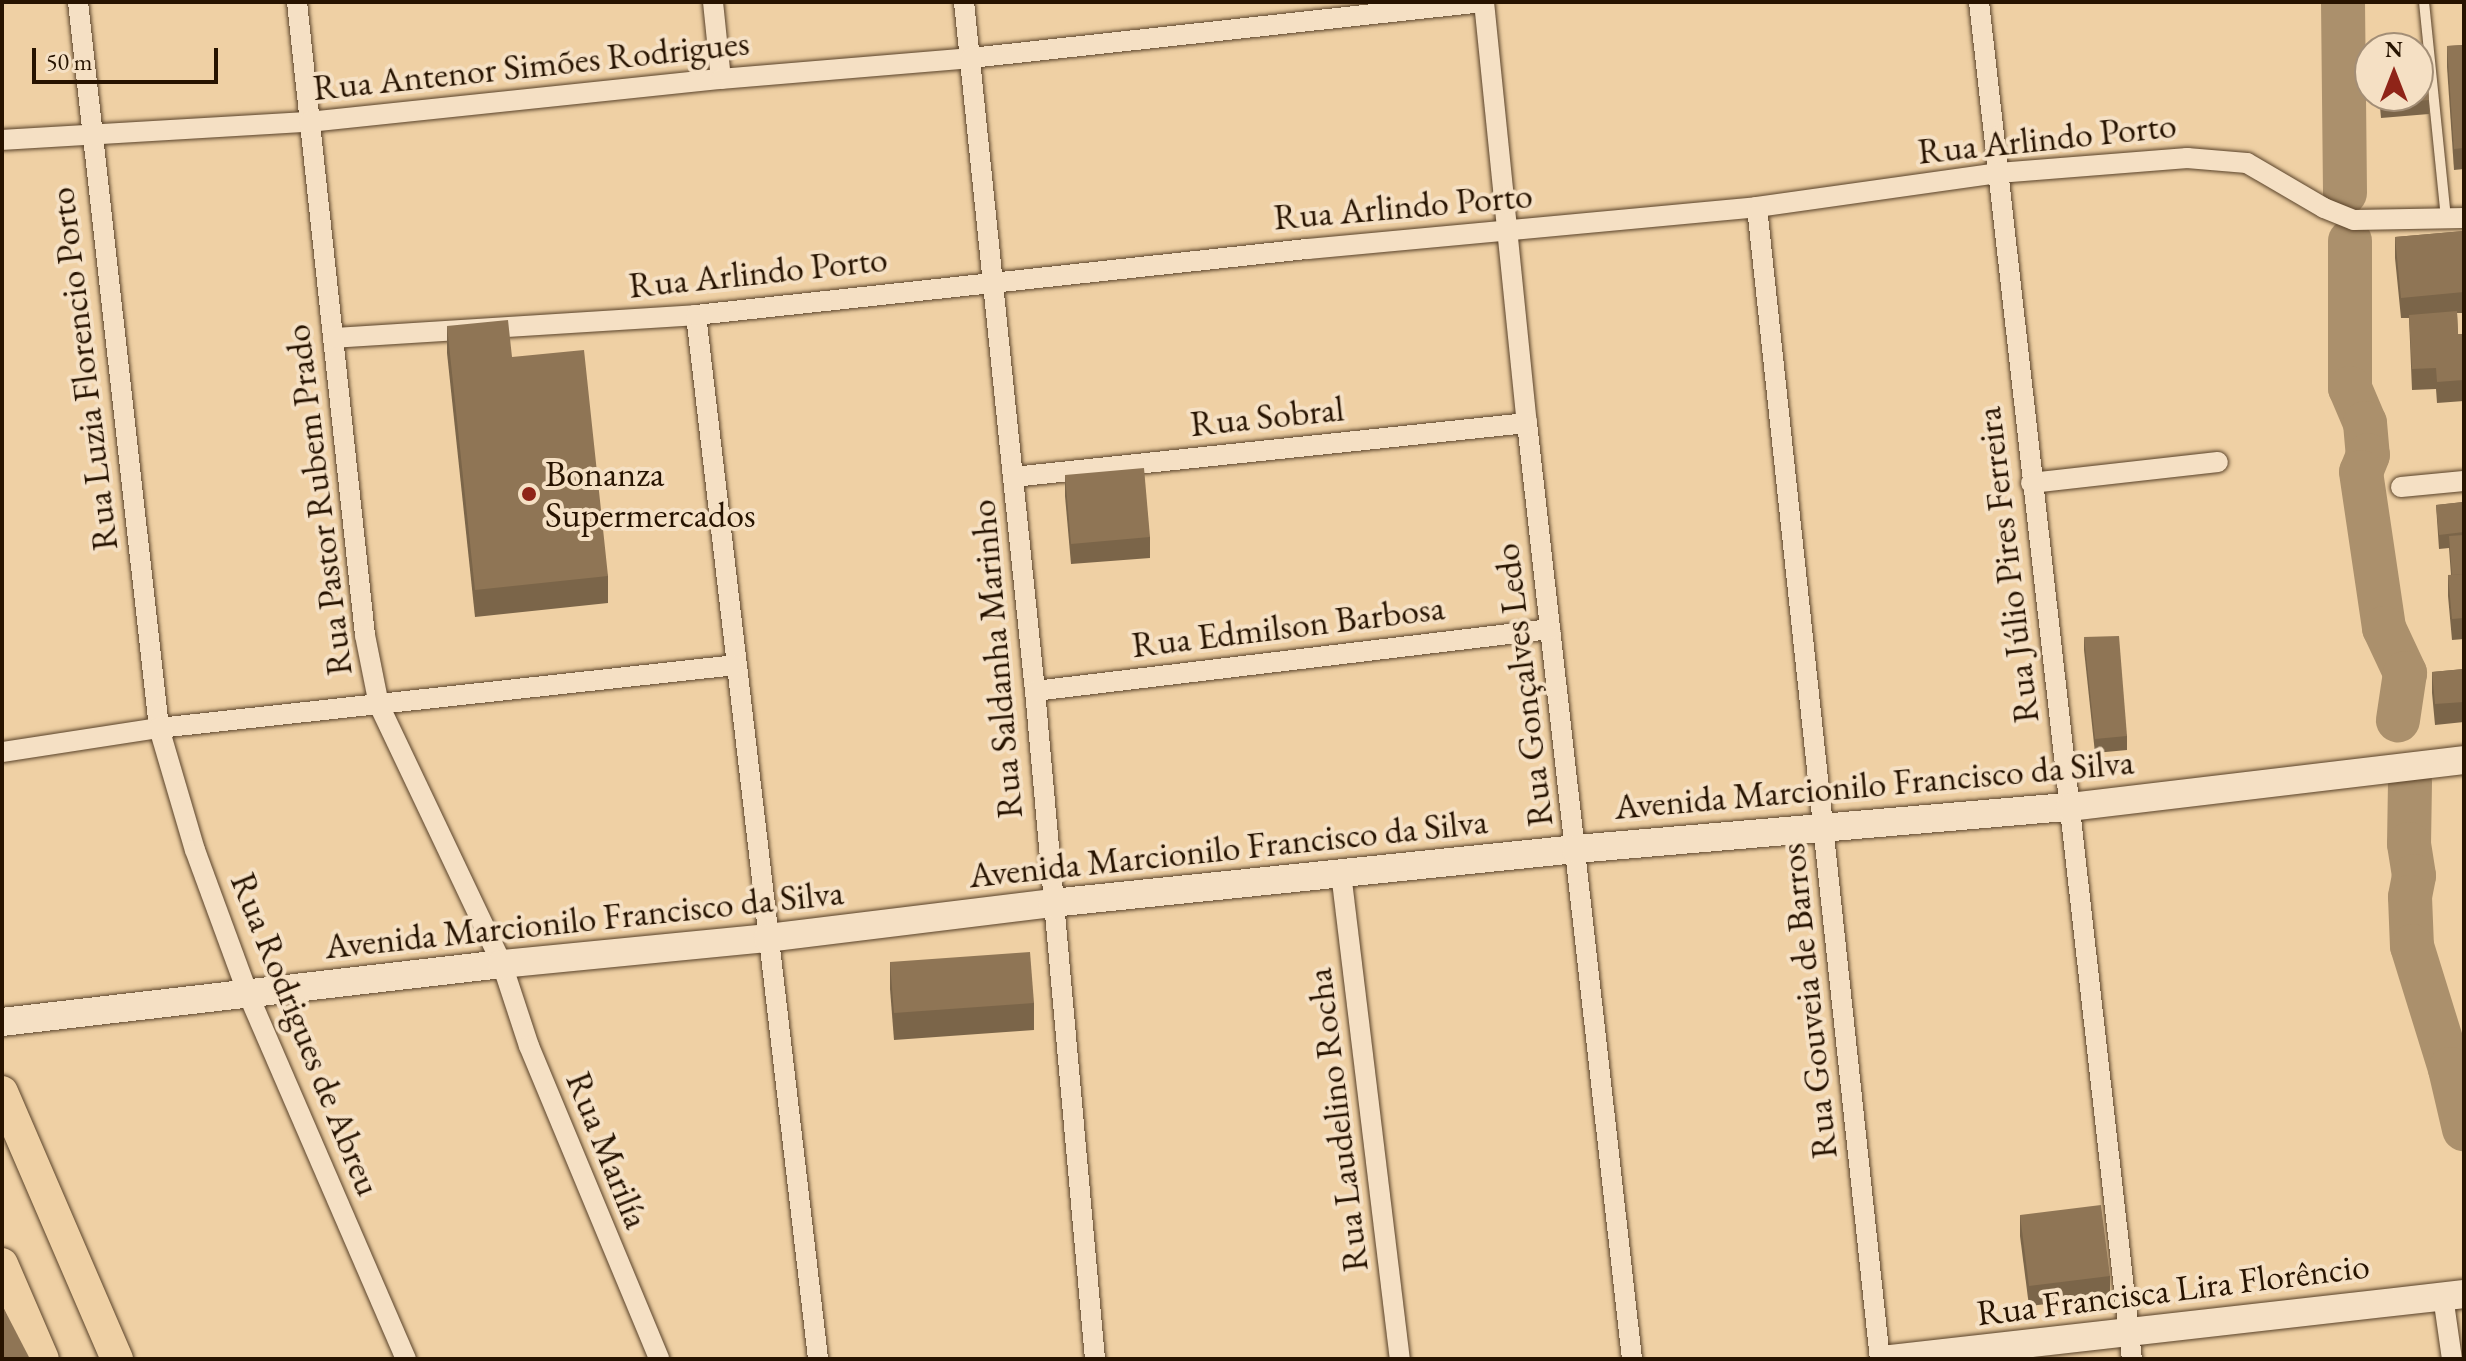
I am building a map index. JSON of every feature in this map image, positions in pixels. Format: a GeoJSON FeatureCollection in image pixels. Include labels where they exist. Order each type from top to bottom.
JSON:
{"type":"FeatureCollection","features":[{"type":"Feature","properties":{"kind":"main road"},"geometry":{"type":"LineString","coordinates":[[2,1092],[117,1359]]}},
{"type":"Feature","properties":{"kind":"main road"},"geometry":{"type":"LineString","coordinates":[[2,1264],[43,1359]]}},
{"type":"Feature","properties":{"kind":"street","name":"Rua Luzia Florencio Porto"},"geometry":{"type":"LineString","coordinates":[[78,2],[90,137],[159,728]]}},
{"type":"Feature","properties":{"kind":"street","name":"Rua Pastor Rubem Prado"},"geometry":{"type":"LineString","coordinates":[[297,2],[365,635],[379,705],[502,964]]}},
{"type":"Feature","properties":{"kind":"street"},"geometry":{"type":"LineString","coordinates":[[713,2],[721,79]]}},
{"type":"Feature","properties":{"kind":"street","name":"Rua Saldanha Marinho"},"geometry":{"type":"LineString","coordinates":[[964,2],[1035,691],[1095,1359]]}},
{"type":"Feature","properties":{"kind":"street","name":"Rua Antenor Simões Rodrigues"},"geometry":{"type":"LineString","coordinates":[[2,140],[309,122],[721,79],[971,58],[1484,2]]}},
{"type":"Feature","properties":{"kind":"street","name":"Rua Gonçalves Ledo"},"geometry":{"type":"LineString","coordinates":[[1484,2],[1527,423],[1632,1359]]}},
{"type":"Feature","properties":{"kind":"street","name":"Rua Júlio Pires Ferreira"},"geometry":{"type":"LineString","coordinates":[[1979,2],[2031,483],[2132,1346]]}},
{"type":"Feature","properties":{"kind":"street","name":"Rua Arlindo Porto"},"geometry":{"type":"LineString","coordinates":[[333,338],[696,315],[995,281],[1757,207],[1998,173],[2221,158],[2247,163],[2324,208],[2354,220],[2455,219]]}},
{"type":"Feature","properties":{"kind":"street","name":"Rua Gouveia de Barros"},"geometry":{"type":"LineString","coordinates":[[1757,207],[1880,1359]]}},
{"type":"Feature","properties":{"kind":"street"},"geometry":{"type":"LineString","coordinates":[[696,315],[818,1359]]}},
{"type":"Feature","properties":{"kind":"street","name":"Rua Sobral"},"geometry":{"type":"LineString","coordinates":[[1013,477],[1527,423]]}},
{"type":"Feature","properties":{"kind":"street"},"geometry":{"type":"LineString","coordinates":[[2031,483],[2218,462]]}},
{"type":"Feature","properties":{"kind":"street"},"geometry":{"type":"LineString","coordinates":[[2401,487],[2464,481]]}},
{"type":"Feature","properties":{"kind":"street","name":"Rua Edmilson Barbosa"},"geometry":{"type":"LineString","coordinates":[[1035,691],[1550,629]]}},
{"type":"Feature","properties":{"kind":"street"},"geometry":{"type":"LineString","coordinates":[[2,752],[159,728],[736,665]]}},
{"type":"Feature","properties":{"kind":"street","name":"Rua Rodrigues de Abreu"},"geometry":{"type":"LineString","coordinates":[[159,728],[195,850],[248,994],[406,1359]]}},
{"type":"Feature","properties":{"kind":"street","name":"Avenida Marcionilo Francisco da Silva"},"geometry":{"type":"LineString","coordinates":[[2,1022],[502,964],[768,938],[1052,903],[1576,849],[2070,807],[2464,760]]}},
{"type":"Feature","properties":{"kind":"street","name":"Rua Laudelino Rocha"},"geometry":{"type":"LineString","coordinates":[[1341,873],[1400,1359]]}},
{"type":"Feature","properties":{"kind":"street","name":"Rua Marilía"},"geometry":{"type":"LineString","coordinates":[[502,964],[546,1090],[659,1359]]}},
{"type":"Feature","properties":{"kind":"street"},"geometry":{"type":"LineString","coordinates":[[2452,1359],[2454,1295]]}},
{"type":"Feature","properties":{"kind":"street","name":"Rua Francisca Lira Florêncio"},"geometry":{"type":"LineString","coordinates":[[1891,1359],[2132,1346],[2454,1295]]}},
{"type":"Feature","properties":{"kind":"lane"},"geometry":{"type":"LineString","coordinates":[[2424,2],[2455,219]]}},
{"type":"Feature","properties":{"kind":"building"},"geometry":{"type":"Polygon","coordinates":[[[2464,45],[2464,148],[2454,149],[2447,46],[2464,45]]]}},
{"type":"Feature","properties":{"kind":"building"},"geometry":{"type":"Polygon","coordinates":[[[2464,231],[2464,292],[2401,298],[2395,237],[2464,231]]]}},
{"type":"Feature","properties":{"kind":"building"},"geometry":{"type":"Polygon","coordinates":[[[2457,311],[2458,334],[2464,334],[2464,380],[2437,382],[2436,368],[2412,369],[2409,315],[2457,311]]]}},
{"type":"Feature","properties":{"kind":"building","name":"Bonanza Supermercados"},"geometry":{"type":"Polygon","coordinates":[[[508,320],[512,357],[584,350],[608,576],[475,590],[447,326],[508,320]]]}},
{"type":"Feature","properties":{"kind":"building"},"geometry":{"type":"Polygon","coordinates":[[[1144,468],[1150,537],[1071,544],[1065,475],[1144,468]]]}},
{"type":"Feature","properties":{"kind":"building"},"geometry":{"type":"Polygon","coordinates":[[[2464,502],[2464,532],[2439,535],[2436,505],[2464,502]]]}},
{"type":"Feature","properties":{"kind":"building"},"geometry":{"type":"Polygon","coordinates":[[[2464,535],[2464,574],[2452,575],[2449,536],[2464,535]]]}},
{"type":"Feature","properties":{"kind":"building"},"geometry":{"type":"Polygon","coordinates":[[[2464,574],[2464,618],[2452,619],[2448,575],[2464,574]]]}},
{"type":"Feature","properties":{"kind":"building"},"geometry":{"type":"Polygon","coordinates":[[[2119,636],[2127,736],[2095,739],[2084,637],[2119,636]]]}},
{"type":"Feature","properties":{"kind":"building"},"geometry":{"type":"Polygon","coordinates":[[[2464,669],[2464,702],[2435,704],[2432,672],[2464,669]]]}},
{"type":"Feature","properties":{"kind":"building"},"geometry":{"type":"Polygon","coordinates":[[[1030,952],[1034,1003],[894,1013],[890,962],[1030,952]]]}},
{"type":"Feature","properties":{"kind":"building"},"geometry":{"type":"Polygon","coordinates":[[[2101,1205],[2110,1276],[2029,1286],[2020,1215],[2101,1205]]]}},
{"type":"Feature","properties":{"kind":"building"},"geometry":{"type":"Polygon","coordinates":[[[2,1305],[30,1359],[2,1359],[2,1305]]]}},
{"type":"Feature","properties":{"kind":"waterway"},"geometry":{"type":"LineString","coordinates":[[2343,2],[2345,193]]}},
{"type":"Feature","properties":{"kind":"waterway"},"geometry":{"type":"LineString","coordinates":[[2350,241],[2350,388],[2365,423],[2368,455],[2361,472],[2384,628],[2405,673],[2398,720]]}},
{"type":"Feature","properties":{"kind":"waterway"},"geometry":{"type":"LineString","coordinates":[[2410,782],[2409,844],[2414,876],[2410,897],[2412,946],[2450,1069],[2464,1129]]}},
{"type":"Feature","properties":{"kind":"place","name":"Bonanza Supermercados"},"geometry":{"type":"Point","coordinates":[529,494]}}]}
